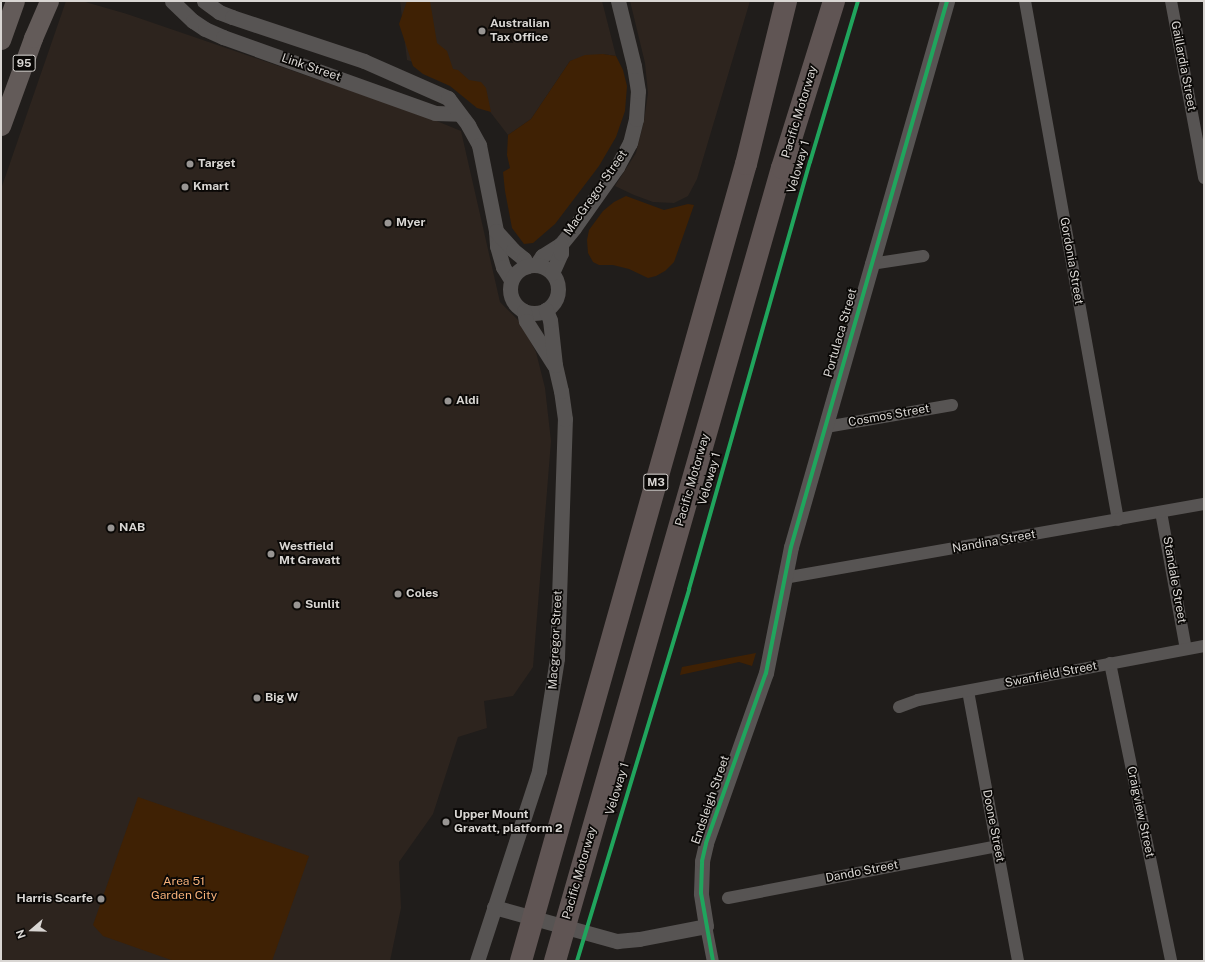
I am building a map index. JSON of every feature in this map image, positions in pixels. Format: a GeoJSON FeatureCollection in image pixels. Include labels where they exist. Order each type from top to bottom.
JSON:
{"type":"FeatureCollection","features":[{"type":"Feature","properties":{"kind":"highway","name":"M3"},"geometry":{"type":"LineString","coordinates":[[521,961],[746,164],[786,1]]}},
{"type":"Feature","properties":{"kind":"highway","name":"Pacific Motorway"},"geometry":{"type":"LineString","coordinates":[[554,961],[782,168],[834,1]]}},
{"type":"Feature","properties":{"kind":"main road","name":"95"},"geometry":{"type":"LineString","coordinates":[[1,40],[15,1]]}},
{"type":"Feature","properties":{"kind":"main road","name":"95"},"geometry":{"type":"LineString","coordinates":[[1,126],[33,38],[49,1]]}},
{"type":"Feature","properties":{"kind":"street","name":"Link Street"},"geometry":{"type":"LineString","coordinates":[[172,1],[193,21],[223,37],[435,113],[459,114]]}},
{"type":"Feature","properties":{"kind":"street","name":"Link Street"},"geometry":{"type":"LineString","coordinates":[[204,1],[219,12],[364,61],[433,90],[448,98],[471,129],[479,145],[496,231],[497,246],[503,267],[511,280]]}},
{"type":"Feature","properties":{"kind":"street","name":"MacGregor Street"},"geometry":{"type":"LineString","coordinates":[[532,266],[545,254],[561,244],[574,228],[617,167],[630,144],[636,119],[638,91],[618,1]]}},
{"type":"Feature","properties":{"kind":"street","name":"Portulaca Street"},"geometry":{"type":"LineString","coordinates":[[766,673],[790,547],[826,427],[871,264],[947,1]]}},
{"type":"Feature","properties":{"kind":"street","name":"Gordonia Street"},"geometry":{"type":"LineString","coordinates":[[1024,1],[1118,520]]}},
{"type":"Feature","properties":{"kind":"street","name":"Gaillardia Street"},"geometry":{"type":"LineString","coordinates":[[1171,1],[1204,178]]}},
{"type":"Feature","properties":{"kind":"street"},"geometry":{"type":"LineString","coordinates":[[496,231],[510,247],[532,266]]}},
{"type":"Feature","properties":{"kind":"street","name":"MacGregor Street"},"geometry":{"type":"LineString","coordinates":[[552,273],[561,253],[561,244]]}},
{"type":"Feature","properties":{"kind":"street"},"geometry":{"type":"LineString","coordinates":[[871,264],[923,256]]}},
{"type":"Feature","properties":{"kind":"street"},"geometry":{"type":"LineString","coordinates":[[532,266],[547,269],[552,273],[557,285],[557,292],[552,305],[546,310],[531,313],[524,311],[513,301],[510,287],[511,280],[520,269],[532,266]]}},
{"type":"Feature","properties":{"kind":"street","name":"Macgregor Street"},"geometry":{"type":"LineString","coordinates":[[477,961],[539,771],[554,690],[559,628],[565,419],[555,365],[550,320],[546,310]]}},
{"type":"Feature","properties":{"kind":"street","name":"Macgregor Street"},"geometry":{"type":"LineString","coordinates":[[524,311],[526,321],[555,365]]}},
{"type":"Feature","properties":{"kind":"street","name":"Cosmos Street"},"geometry":{"type":"LineString","coordinates":[[826,427],[952,405]]}},
{"type":"Feature","properties":{"kind":"street","name":"Nandina Street"},"geometry":{"type":"LineString","coordinates":[[784,578],[1204,504]]}},
{"type":"Feature","properties":{"kind":"street","name":"Standale Street"},"geometry":{"type":"LineString","coordinates":[[1162,512],[1186,649]]}},
{"type":"Feature","properties":{"kind":"street","name":"Swanfield Street"},"geometry":{"type":"LineString","coordinates":[[899,707],[918,700],[1204,646]]}},
{"type":"Feature","properties":{"kind":"street","name":"Craigview Street"},"geometry":{"type":"LineString","coordinates":[[1110,663],[1171,961]]}},
{"type":"Feature","properties":{"kind":"street","name":"Endsleigh Street"},"geometry":{"type":"LineString","coordinates":[[713,961],[701,893],[702,861],[706,843],[766,673]]}},
{"type":"Feature","properties":{"kind":"street","name":"Doone Street"},"geometry":{"type":"LineString","coordinates":[[968,691],[1018,961]]}},
{"type":"Feature","properties":{"kind":"street","name":"Dando Street"},"geometry":{"type":"LineString","coordinates":[[728,898],[997,846]]}},
{"type":"Feature","properties":{"kind":"street"},"geometry":{"type":"LineString","coordinates":[[494,907],[617,941],[628,941],[706,926]]}},
{"type":"Feature","properties":{"kind":"shaded area","name":"Westfield Mt Gravatt"},"geometry":{"type":"Polygon","coordinates":[[[66,1],[82,1],[127,14],[427,117],[461,131],[500,302],[520,322],[536,352],[545,388],[551,441],[533,667],[513,696],[484,701],[487,728],[458,737],[433,814],[399,862],[401,908],[390,961],[1,961],[1,189],[66,1]]]}},
{"type":"Feature","properties":{"kind":"shaded area"},"geometry":{"type":"Polygon","coordinates":[[[400,1],[602,1],[616,56],[603,54],[570,61],[531,119],[508,135],[481,100],[451,74],[407,60],[400,1]]]}},
{"type":"Feature","properties":{"kind":"shaded area"},"geometry":{"type":"Polygon","coordinates":[[[630,1],[750,1],[697,179],[688,196],[674,203],[653,202],[615,186],[636,153],[644,121],[648,93],[645,63],[630,1]]]}},
{"type":"Feature","properties":{"kind":"green space"},"geometry":{"type":"Polygon","coordinates":[[[407,1],[430,1],[437,43],[447,51],[453,69],[458,70],[469,80],[481,82],[486,88],[491,112],[477,108],[450,86],[423,74],[413,66],[399,24],[407,1]]]}},
{"type":"Feature","properties":{"kind":"green space"},"geometry":{"type":"Polygon","coordinates":[[[603,54],[616,56],[623,70],[627,86],[625,111],[616,137],[599,166],[555,224],[533,243],[524,244],[512,228],[505,191],[503,172],[510,168],[507,155],[508,135],[531,119],[570,61],[585,55],[603,54]]]}},
{"type":"Feature","properties":{"kind":"green space"},"geometry":{"type":"Polygon","coordinates":[[[626,196],[664,210],[688,204],[694,205],[674,262],[665,271],[656,276],[648,278],[629,269],[613,265],[599,265],[593,262],[588,253],[587,240],[589,230],[603,211],[614,202],[626,196]]]}},
{"type":"Feature","properties":{"kind":"green space"},"geometry":{"type":"Polygon","coordinates":[[[756,653],[752,666],[739,662],[680,675],[682,667],[756,653]]]}},
{"type":"Feature","properties":{"kind":"green space","name":"Area 51 Garden City"},"geometry":{"type":"Polygon","coordinates":[[[138,797],[309,856],[272,961],[174,961],[103,936],[93,925],[138,797]]]}},
{"type":"Feature","properties":{"kind":"cycle path","name":"Veloway 1"},"geometry":{"type":"LineString","coordinates":[[577,961],[689,589],[810,162],[858,1]]}},
{"type":"Feature","properties":{"kind":"cycle path"},"geometry":{"type":"LineString","coordinates":[[713,961],[701,893],[702,861],[706,843],[766,673],[791,547],[947,1]]}},
{"type":"Feature","properties":{"kind":"place","name":"Australian Tax Office"},"geometry":{"type":"Point","coordinates":[482,31]}},
{"type":"Feature","properties":{"kind":"place","name":"Target"},"geometry":{"type":"Point","coordinates":[190,164]}},
{"type":"Feature","properties":{"kind":"place","name":"Kmart"},"geometry":{"type":"Point","coordinates":[185,187]}},
{"type":"Feature","properties":{"kind":"place","name":"Myer"},"geometry":{"type":"Point","coordinates":[388,223]}},
{"type":"Feature","properties":{"kind":"place","name":"Aldi"},"geometry":{"type":"Point","coordinates":[448,401]}},
{"type":"Feature","properties":{"kind":"place","name":"NAB"},"geometry":{"type":"Point","coordinates":[111,528]}},
{"type":"Feature","properties":{"kind":"place","name":"Westfield Mt Gravatt"},"geometry":{"type":"Point","coordinates":[271,554]}},
{"type":"Feature","properties":{"kind":"place","name":"Coles"},"geometry":{"type":"Point","coordinates":[398,594]}},
{"type":"Feature","properties":{"kind":"place","name":"Sunlit"},"geometry":{"type":"Point","coordinates":[297,605]}},
{"type":"Feature","properties":{"kind":"place","name":"Big W"},"geometry":{"type":"Point","coordinates":[257,698]}},
{"type":"Feature","properties":{"kind":"place","name":"Upper Mount Gravatt, platform 2"},"geometry":{"type":"Point","coordinates":[446,822]}},
{"type":"Feature","properties":{"kind":"place","name":"Harris Scarfe"},"geometry":{"type":"Point","coordinates":[101,899]}}]}
